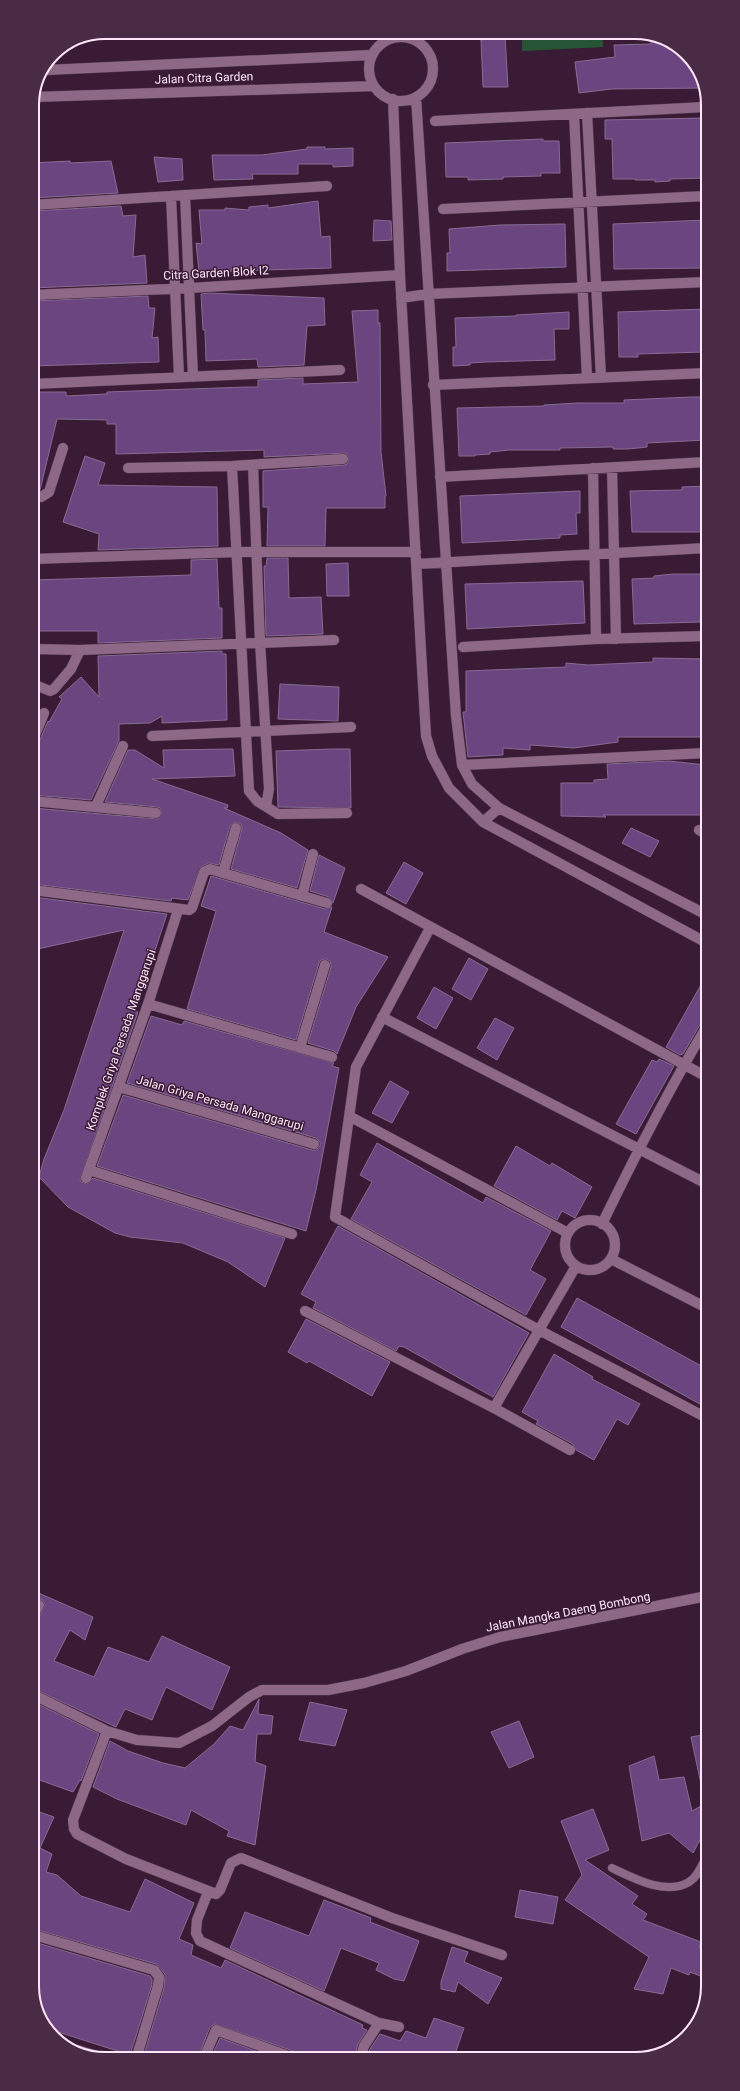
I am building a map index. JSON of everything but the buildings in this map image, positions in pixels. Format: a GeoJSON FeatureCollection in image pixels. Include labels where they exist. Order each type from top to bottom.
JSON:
{"type":"FeatureCollection","features":[{"type":"Feature","properties":{"kind":"street"},"geometry":{"type":"LineString","coordinates":[[384,39],[371,56],[369,69],[374,86],[382,95],[393,99],[406,100],[416,97],[428,85],[433,68],[427,50],[415,39]]}},
{"type":"Feature","properties":{"kind":"street","name":"Jalan Citra Garden"},"geometry":{"type":"LineString","coordinates":[[49,70],[371,56]]}},
{"type":"Feature","properties":{"kind":"street","name":"Jalan Citra Garden"},"geometry":{"type":"LineString","coordinates":[[40,97],[374,86]]}},
{"type":"Feature","properties":{"kind":"street"},"geometry":{"type":"LineString","coordinates":[[416,97],[433,385],[456,716],[462,765],[472,784],[499,808],[701,912]]}},
{"type":"Feature","properties":{"kind":"street"},"geometry":{"type":"LineString","coordinates":[[393,99],[401,298],[426,736],[432,756],[449,788],[483,822],[701,940]]}},
{"type":"Feature","properties":{"kind":"street"},"geometry":{"type":"LineString","coordinates":[[435,122],[701,107]]}},
{"type":"Feature","properties":{"kind":"street"},"geometry":{"type":"LineString","coordinates":[[587,113],[602,377]]}},
{"type":"Feature","properties":{"kind":"street"},"geometry":{"type":"LineString","coordinates":[[574,114],[587,378]]}},
{"type":"Feature","properties":{"kind":"street"},"geometry":{"type":"LineString","coordinates":[[39,205],[327,186]]}},
{"type":"Feature","properties":{"kind":"street"},"geometry":{"type":"LineString","coordinates":[[185,195],[193,377]]}},
{"type":"Feature","properties":{"kind":"street"},"geometry":{"type":"LineString","coordinates":[[171,196],[179,377]]}},
{"type":"Feature","properties":{"kind":"street"},"geometry":{"type":"LineString","coordinates":[[443,209],[701,196]]}},
{"type":"Feature","properties":{"kind":"street","name":"Citra Garden Blok I2"},"geometry":{"type":"LineString","coordinates":[[39,295],[190,288],[400,275]]}},
{"type":"Feature","properties":{"kind":"street"},"geometry":{"type":"LineString","coordinates":[[401,298],[428,294],[701,282]]}},
{"type":"Feature","properties":{"kind":"street"},"geometry":{"type":"LineString","coordinates":[[39,384],[340,370]]}},
{"type":"Feature","properties":{"kind":"street"},"geometry":{"type":"LineString","coordinates":[[433,385],[701,373]]}},
{"type":"Feature","properties":{"kind":"street"},"geometry":{"type":"LineString","coordinates":[[39,496],[41,497],[49,492],[63,448]]}},
{"type":"Feature","properties":{"kind":"street"},"geometry":{"type":"LineString","coordinates":[[128,468],[232,466],[343,459]]}},
{"type":"Feature","properties":{"kind":"street"},"geometry":{"type":"LineString","coordinates":[[440,477],[701,462]]}},
{"type":"Feature","properties":{"kind":"street"},"geometry":{"type":"LineString","coordinates":[[253,465],[264,730],[269,789],[266,806]]}},
{"type":"Feature","properties":{"kind":"street"},"geometry":{"type":"LineString","coordinates":[[232,466],[238,552],[249,792],[257,801],[278,814],[347,813]]}},
{"type":"Feature","properties":{"kind":"street"},"geometry":{"type":"LineString","coordinates":[[593,468],[596,639]]}},
{"type":"Feature","properties":{"kind":"street"},"geometry":{"type":"LineString","coordinates":[[612,468],[616,639]]}},
{"type":"Feature","properties":{"kind":"street"},"geometry":{"type":"LineString","coordinates":[[417,564],[701,548]]}},
{"type":"Feature","properties":{"kind":"street"},"geometry":{"type":"LineString","coordinates":[[39,560],[238,552],[416,552]]}},
{"type":"Feature","properties":{"kind":"street"},"geometry":{"type":"LineString","coordinates":[[463,647],[596,639],[701,636]]}},
{"type":"Feature","properties":{"kind":"street"},"geometry":{"type":"LineString","coordinates":[[39,650],[80,650],[242,642],[334,640]]}},
{"type":"Feature","properties":{"kind":"street"},"geometry":{"type":"LineString","coordinates":[[39,686],[50,691],[54,689],[71,669],[80,650]]}},
{"type":"Feature","properties":{"kind":"street"},"geometry":{"type":"LineString","coordinates":[[39,725],[44,712]]}},
{"type":"Feature","properties":{"kind":"street"},"geometry":{"type":"LineString","coordinates":[[152,736],[245,730],[351,727]]}},
{"type":"Feature","properties":{"kind":"street"},"geometry":{"type":"LineString","coordinates":[[96,806],[123,746]]}},
{"type":"Feature","properties":{"kind":"street"},"geometry":{"type":"LineString","coordinates":[[462,765],[701,753]]}},
{"type":"Feature","properties":{"kind":"street"},"geometry":{"type":"LineString","coordinates":[[249,792],[269,789]]}},
{"type":"Feature","properties":{"kind":"street"},"geometry":{"type":"LineString","coordinates":[[39,801],[156,813]]}},
{"type":"Feature","properties":{"kind":"street"},"geometry":{"type":"LineString","coordinates":[[483,822],[499,808]]}},
{"type":"Feature","properties":{"kind":"street"},"geometry":{"type":"LineString","coordinates":[[223,873],[236,828]]}},
{"type":"Feature","properties":{"kind":"street"},"geometry":{"type":"LineString","coordinates":[[302,896],[313,854]]}},
{"type":"Feature","properties":{"kind":"street"},"geometry":{"type":"LineString","coordinates":[[39,891],[178,910],[192,908],[204,872],[207,870],[223,873],[327,903]]}},
{"type":"Feature","properties":{"kind":"street"},"geometry":{"type":"LineString","coordinates":[[361,889],[430,928],[701,1073]]}},
{"type":"Feature","properties":{"kind":"street","name":"Komplek Griya Persada Manggarupi"},"geometry":{"type":"LineString","coordinates":[[178,910],[148,1004],[87,1174],[292,1234]]}},
{"type":"Feature","properties":{"kind":"street"},"geometry":{"type":"LineString","coordinates":[[430,928],[356,1067],[335,1217],[539,1330],[701,1415]]}},
{"type":"Feature","properties":{"kind":"street"},"geometry":{"type":"LineString","coordinates":[[300,1048],[324,966]]}},
{"type":"Feature","properties":{"kind":"street"},"geometry":{"type":"LineString","coordinates":[[148,1004],[332,1057]]}},
{"type":"Feature","properties":{"kind":"street"},"geometry":{"type":"LineString","coordinates":[[382,1017],[701,1181]]}},
{"type":"Feature","properties":{"kind":"street"},"geometry":{"type":"LineString","coordinates":[[602,1224],[638,1148],[701,1036]]}},
{"type":"Feature","properties":{"kind":"street","name":"Jalan Griya Persada Manggarupi"},"geometry":{"type":"LineString","coordinates":[[119,1087],[314,1144]]}},
{"type":"Feature","properties":{"kind":"street"},"geometry":{"type":"LineString","coordinates":[[349,1116],[568,1233]]}},
{"type":"Feature","properties":{"kind":"street"},"geometry":{"type":"LineString","coordinates":[[587,1220],[602,1224],[609,1229],[615,1243],[611,1259],[605,1265],[597,1269],[588,1270],[576,1266],[568,1257],[565,1249],[568,1233],[573,1227],[587,1220]]}},
{"type":"Feature","properties":{"kind":"street"},"geometry":{"type":"LineString","coordinates":[[611,1259],[701,1305]]}},
{"type":"Feature","properties":{"kind":"street"},"geometry":{"type":"LineString","coordinates":[[494,1408],[576,1266]]}},
{"type":"Feature","properties":{"kind":"street"},"geometry":{"type":"LineString","coordinates":[[305,1311],[494,1408],[570,1450]]}},
{"type":"Feature","properties":{"kind":"street","name":"Jalan Mangka Daeng Bombong"},"geometry":{"type":"LineString","coordinates":[[39,1698],[107,1732],[137,1740],[179,1743],[212,1726],[249,1697],[262,1690],[328,1690],[364,1684],[406,1671],[462,1649],[500,1637],[701,1597]]}},
{"type":"Feature","properties":{"kind":"street"},"geometry":{"type":"LineString","coordinates":[[107,1732],[73,1820],[74,1829],[77,1834],[126,1859],[216,1894],[220,1890],[231,1863],[241,1858],[392,1918],[502,1955]]}},
{"type":"Feature","properties":{"kind":"street"},"geometry":{"type":"LineString","coordinates":[[208,1892],[197,1920],[196,1933],[200,1941],[379,2023],[399,2027]]}},
{"type":"Feature","properties":{"kind":"street"},"geometry":{"type":"LineString","coordinates":[[39,1936],[154,1970],[159,1977],[158,1986],[138,2052]]}},
{"type":"Feature","properties":{"kind":"street"},"geometry":{"type":"LineString","coordinates":[[362,2052],[364,2046],[379,2023]]}},
{"type":"Feature","properties":{"kind":"street"},"geometry":{"type":"LineString","coordinates":[[207,2052],[216,2030],[277,2052]]}},
{"type":"Feature","properties":{"kind":"lane"},"geometry":{"type":"LineString","coordinates":[[612,1868],[642,1882],[657,1886],[678,1885],[690,1881],[701,1867]]}},
{"type":"Feature","properties":{"kind":"green space"},"geometry":{"type":"Polygon","coordinates":[[[522,39],[602,39],[603,47],[522,51],[522,39]]]}}]}
